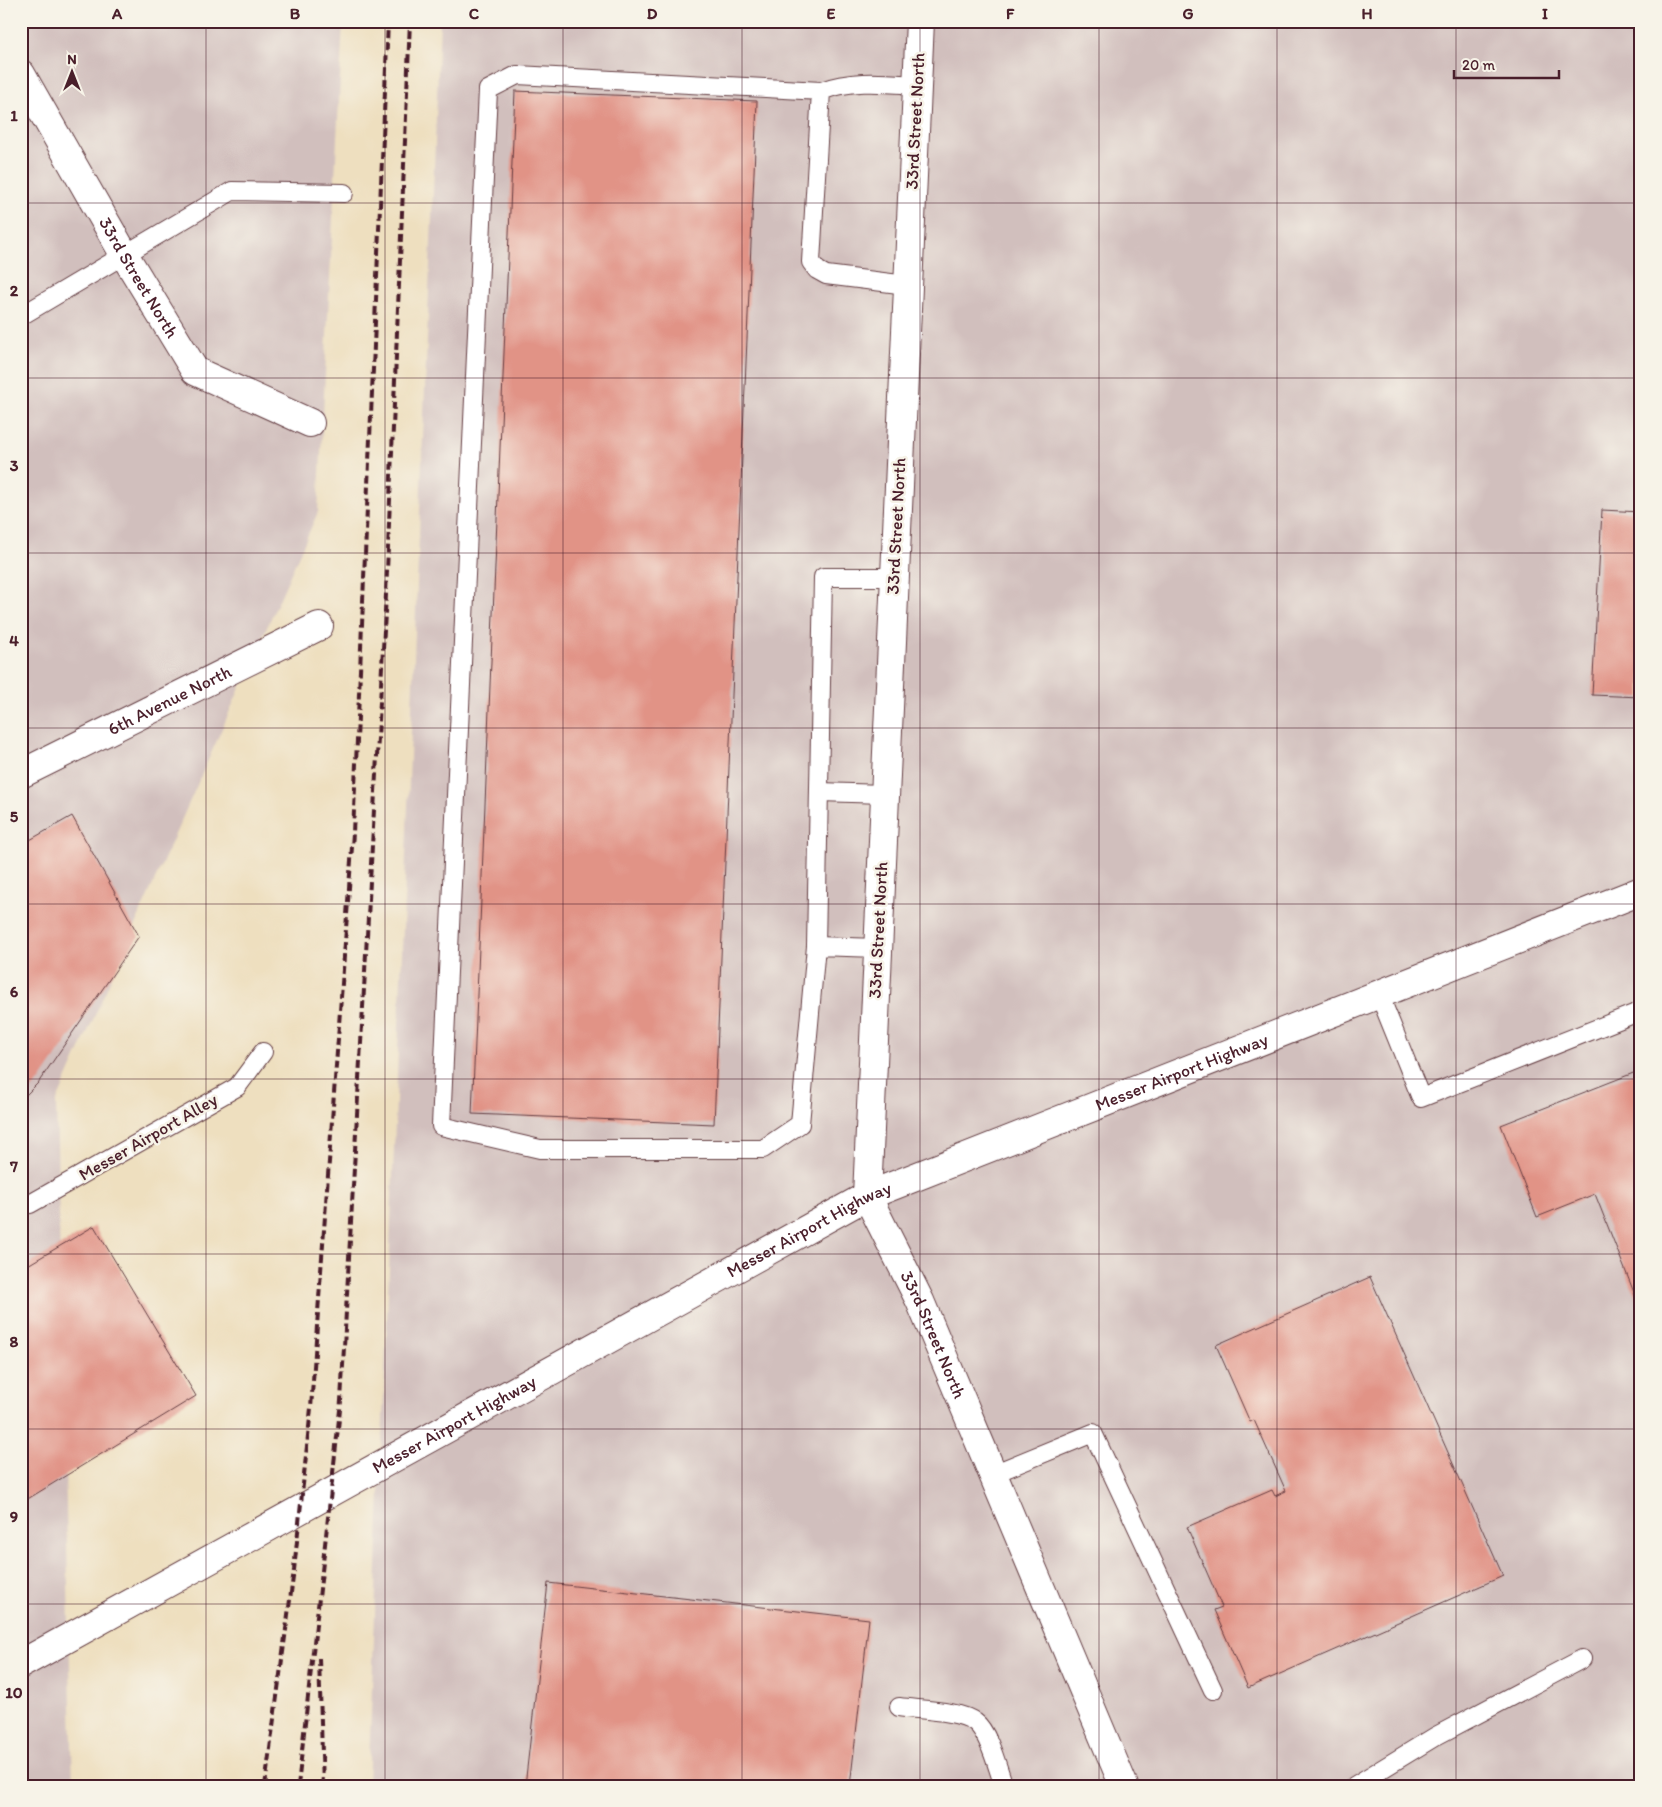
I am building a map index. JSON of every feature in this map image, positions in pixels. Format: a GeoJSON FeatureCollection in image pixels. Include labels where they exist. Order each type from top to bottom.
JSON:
{"type":"FeatureCollection","features":[{"type":"Feature","properties":{"kind":"street","name":"33rd Street North"},"geometry":{"type":"LineString","coordinates":[[920,21],[867,1196],[920,1301],[1124,1786]]}},
{"type":"Feature","properties":{"kind":"street","name":"33rd Street North"},"geometry":{"type":"LineString","coordinates":[[21,74],[125,256],[195,371],[310,423]]}},
{"type":"Feature","properties":{"kind":"street","name":"6th Avenue North"},"geometry":{"type":"LineString","coordinates":[[21,774],[319,626]]}},
{"type":"Feature","properties":{"kind":"street","name":"Messer Airport Highway"},"geometry":{"type":"LineString","coordinates":[[21,1664],[867,1196],[1641,891]]}},
{"type":"Feature","properties":{"kind":"lane"},"geometry":{"type":"LineString","coordinates":[[894,577],[823,577],[816,946],[800,1124],[763,1149],[540,1149],[441,1126],[488,90],[517,75],[821,90],[833,86],[865,82],[917,85]]}},
{"type":"Feature","properties":{"kind":"lane"},"geometry":{"type":"LineString","coordinates":[[821,90],[811,262],[817,270],[826,275],[907,285]]}},
{"type":"Feature","properties":{"kind":"lane"},"geometry":{"type":"LineString","coordinates":[[21,316],[232,191],[344,193]]}},
{"type":"Feature","properties":{"kind":"lane"},"geometry":{"type":"LineString","coordinates":[[819,792],[884,794]]}},
{"type":"Feature","properties":{"kind":"lane"},"geometry":{"type":"LineString","coordinates":[[816,946],[878,948]]}},
{"type":"Feature","properties":{"kind":"lane"},"geometry":{"type":"LineString","coordinates":[[1379,994],[1421,1098],[1641,1011]]}},
{"type":"Feature","properties":{"kind":"lane","name":"Messer Airport Alley"},"geometry":{"type":"LineString","coordinates":[[21,1206],[30,1204],[237,1087],[263,1052]]}},
{"type":"Feature","properties":{"kind":"lane"},"geometry":{"type":"LineString","coordinates":[[993,1474],[1093,1433],[1213,1690]]}},
{"type":"Feature","properties":{"kind":"lane"},"geometry":{"type":"LineString","coordinates":[[1354,1786],[1436,1736],[1582,1659]]}},
{"type":"Feature","properties":{"kind":"lane"},"geometry":{"type":"LineString","coordinates":[[899,1707],[961,1715],[976,1722],[987,1741],[1004,1786]]}},
{"type":"Feature","properties":{"kind":"shaded area"},"geometry":{"type":"Polygon","coordinates":[[[21,21],[343,21],[318,512],[56,1103],[73,1786],[21,1786],[21,21]]]}},
{"type":"Feature","properties":{"kind":"shaded area"},"geometry":{"type":"Polygon","coordinates":[[[440,21],[1641,21],[1641,1786],[368,1786],[440,21]]]}},
{"type":"Feature","properties":{"kind":"building"},"geometry":{"type":"Polygon","coordinates":[[[515,91],[757,101],[714,1124],[472,1114],[515,91]]]}},
{"type":"Feature","properties":{"kind":"building"},"geometry":{"type":"Polygon","coordinates":[[[1602,510],[1641,512],[1641,697],[1592,695],[1602,510]]]}},
{"type":"Feature","properties":{"kind":"building"},"geometry":{"type":"Polygon","coordinates":[[[72,816],[139,936],[38,1083],[21,1100],[21,845],[72,816]]]}},
{"type":"Feature","properties":{"kind":"building"},"geometry":{"type":"Polygon","coordinates":[[[1641,1070],[1641,1310],[1595,1194],[1537,1217],[1501,1125],[1641,1070]]]}},
{"type":"Feature","properties":{"kind":"building"},"geometry":{"type":"Polygon","coordinates":[[[94,1226],[196,1396],[26,1500],[21,1492],[21,1269],[94,1226]]]}},
{"type":"Feature","properties":{"kind":"building"},"geometry":{"type":"Polygon","coordinates":[[[1370,1277],[1503,1576],[1248,1688],[1214,1610],[1222,1607],[1187,1527],[1272,1490],[1275,1496],[1286,1491],[1254,1420],[1250,1422],[1216,1345],[1370,1277]]]}},
{"type":"Feature","properties":{"kind":"building"},"geometry":{"type":"Polygon","coordinates":[[[548,1583],[869,1619],[850,1786],[525,1786],[548,1583]]]}},
{"type":"Feature","properties":{"kind":"railway"},"geometry":{"type":"LineString","coordinates":[[265,1786],[294,1570],[311,1408],[353,833],[388,21]]}},
{"type":"Feature","properties":{"kind":"railway"},"geometry":{"type":"LineString","coordinates":[[298,1786],[341,1401],[386,595],[410,21]]}},
{"type":"Feature","properties":{"kind":"railway"},"geometry":{"type":"LineString","coordinates":[[319,1658],[323,1786]]}}]}
